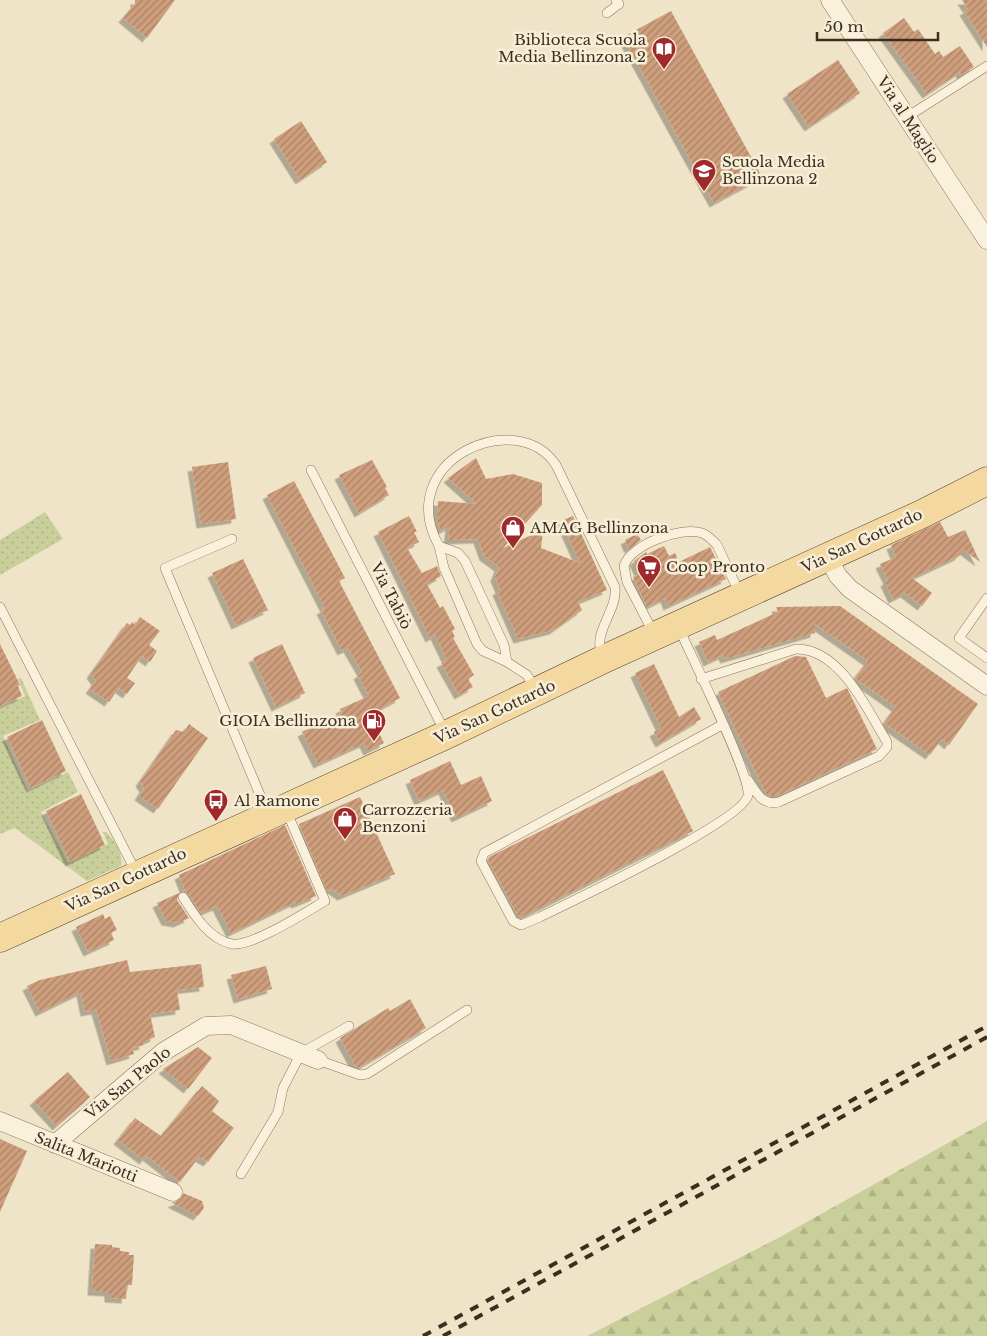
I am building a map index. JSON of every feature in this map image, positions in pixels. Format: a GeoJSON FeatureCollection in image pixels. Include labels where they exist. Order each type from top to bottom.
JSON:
{"type":"FeatureCollection","features":[{"type":"Feature","properties":{"kind":"main road","name":"Via San Gottardo"},"geometry":{"type":"LineString","coordinates":[[0,938],[446,735],[827,556],[947,502],[987,481]]}},
{"type":"Feature","properties":{"kind":"street","name":"Via al Maglio"},"geometry":{"type":"LineString","coordinates":[[830,0],[987,240]]}},
{"type":"Feature","properties":{"kind":"street"},"geometry":{"type":"LineString","coordinates":[[827,556],[842,582],[850,590],[987,686]]}},
{"type":"Feature","properties":{"kind":"street","name":"Via San Paolo"},"geometry":{"type":"LineString","coordinates":[[55,1144],[163,1052],[206,1026],[231,1025],[318,1060]]}},
{"type":"Feature","properties":{"kind":"street","name":"Salita Mariotti"},"geometry":{"type":"LineString","coordinates":[[0,1121],[173,1192]]}},
{"type":"Feature","properties":{"kind":"lane"},"geometry":{"type":"LineString","coordinates":[[607,13],[619,4],[616,0]]}},
{"type":"Feature","properties":{"kind":"lane"},"geometry":{"type":"LineString","coordinates":[[906,117],[987,66]]}},
{"type":"Feature","properties":{"kind":"lane"},"geometry":{"type":"LineString","coordinates":[[537,692],[527,675],[507,662],[483,651],[476,644],[444,568],[439,546],[430,528],[429,495],[437,476],[445,466],[466,450],[489,443],[520,442],[536,446],[547,453],[556,465],[615,587],[614,599],[601,633],[600,648],[604,660]]}},
{"type":"Feature","properties":{"kind":"lane","name":"Via Tabiò"},"geometry":{"type":"LineString","coordinates":[[311,470],[446,735]]}},
{"type":"Feature","properties":{"kind":"lane"},"geometry":{"type":"LineString","coordinates":[[722,725],[484,853],[481,861],[509,916],[516,924],[521,925],[540,917],[700,835],[739,809],[747,801],[748,795],[743,774],[722,725],[701,679],[628,582],[624,566],[632,553],[661,538],[694,532],[711,539],[717,545],[742,597]]}},
{"type":"Feature","properties":{"kind":"lane"},"geometry":{"type":"LineString","coordinates":[[183,897],[194,914],[216,937],[233,944],[264,936],[325,901],[277,811],[165,568],[232,539]]}},
{"type":"Feature","properties":{"kind":"lane"},"geometry":{"type":"LineString","coordinates":[[439,546],[458,553],[465,561],[504,645],[507,662]]}},
{"type":"Feature","properties":{"kind":"lane"},"geometry":{"type":"LineString","coordinates":[[987,598],[959,638],[987,658]]}},
{"type":"Feature","properties":{"kind":"lane"},"geometry":{"type":"LineString","coordinates":[[0,607],[138,874]]}},
{"type":"Feature","properties":{"kind":"lane"},"geometry":{"type":"LineString","coordinates":[[701,679],[796,649],[811,651],[838,670],[856,688],[887,742],[887,747],[879,756],[772,804],[764,802],[760,798],[743,774]]}},
{"type":"Feature","properties":{"kind":"lane"},"geometry":{"type":"LineString","coordinates":[[318,1060],[360,1075],[366,1074],[467,1010]]}},
{"type":"Feature","properties":{"kind":"lane"},"geometry":{"type":"LineString","coordinates":[[241,1174],[278,1112],[283,1088],[301,1054],[349,1026]]}},
{"type":"Feature","properties":{"kind":"green space"},"geometry":{"type":"Polygon","coordinates":[[[45,512],[63,539],[0,575],[0,540],[45,512]]]}},
{"type":"Feature","properties":{"kind":"green space"},"geometry":{"type":"Polygon","coordinates":[[[21,678],[40,720],[3,736],[28,791],[68,772],[78,792],[41,812],[68,863],[108,844],[103,832],[106,832],[112,839],[120,852],[121,866],[87,881],[15,828],[0,834],[0,708],[25,696],[18,679],[21,678]]]}},
{"type":"Feature","properties":{"kind":"green space"},"geometry":{"type":"Polygon","coordinates":[[[987,1121],[987,1336],[587,1336],[780,1237],[987,1121]]]}},
{"type":"Feature","properties":{"kind":"building"},"geometry":{"type":"Polygon","coordinates":[[[135,0],[175,0],[147,38],[123,18],[135,4],[135,0]]]}},
{"type":"Feature","properties":{"kind":"building"},"geometry":{"type":"Polygon","coordinates":[[[962,0],[987,0],[987,47],[964,11],[968,9],[962,0]]]}},
{"type":"Feature","properties":{"kind":"building","name":"Scuola Media Bellinzona 2"},"geometry":{"type":"Polygon","coordinates":[[[671,11],[762,177],[714,203],[623,37],[671,11]]]}},
{"type":"Feature","properties":{"kind":"building"},"geometry":{"type":"Polygon","coordinates":[[[904,18],[914,32],[918,29],[935,54],[939,51],[943,57],[960,46],[974,67],[962,75],[960,72],[927,94],[883,33],[904,18]]]}},
{"type":"Feature","properties":{"kind":"building"},"geometry":{"type":"Polygon","coordinates":[[[838,60],[860,93],[809,127],[787,94],[838,60]]]}},
{"type":"Feature","properties":{"kind":"building"},"geometry":{"type":"Polygon","coordinates":[[[301,121],[327,162],[300,180],[274,139],[301,121]]]}},
{"type":"Feature","properties":{"kind":"building","name":"AMAG Bellinzona"},"geometry":{"type":"Polygon","coordinates":[[[476,458],[486,479],[513,474],[542,483],[542,505],[503,548],[543,530],[541,548],[580,563],[561,521],[573,516],[607,590],[578,602],[582,610],[554,630],[518,639],[497,591],[500,589],[495,577],[499,567],[484,556],[478,539],[448,540],[450,526],[441,531],[437,520],[438,501],[477,504],[448,478],[476,458]]]}},
{"type":"Feature","properties":{"kind":"building"},"geometry":{"type":"Polygon","coordinates":[[[372,460],[387,487],[385,488],[389,495],[359,513],[339,475],[372,460]]]}},
{"type":"Feature","properties":{"kind":"building"},"geometry":{"type":"Polygon","coordinates":[[[228,462],[236,519],[201,524],[192,467],[228,462]]]}},
{"type":"Feature","properties":{"kind":"building"},"geometry":{"type":"Polygon","coordinates":[[[294,481],[345,578],[339,581],[400,698],[370,714],[384,743],[368,751],[364,743],[318,764],[302,732],[342,713],[340,709],[369,696],[358,675],[362,672],[348,648],[342,651],[321,610],[325,608],[267,495],[294,481]]]}},
{"type":"Feature","properties":{"kind":"building"},"geometry":{"type":"Polygon","coordinates":[[[409,516],[417,532],[414,532],[419,542],[407,548],[422,573],[437,566],[441,576],[427,584],[440,608],[443,606],[455,629],[452,631],[455,637],[453,638],[474,675],[468,679],[473,687],[459,695],[441,663],[447,660],[435,635],[430,638],[378,532],[409,516]]]}},
{"type":"Feature","properties":{"kind":"building"},"geometry":{"type":"Polygon","coordinates":[[[940,522],[948,537],[965,530],[980,562],[964,550],[959,556],[912,578],[932,593],[922,606],[905,593],[893,599],[885,582],[888,580],[880,564],[896,557],[891,545],[940,522]]]}},
{"type":"Feature","properties":{"kind":"building"},"geometry":{"type":"Polygon","coordinates":[[[637,534],[641,540],[629,549],[625,540],[637,534]]]}},
{"type":"Feature","properties":{"kind":"building"},"geometry":{"type":"Polygon","coordinates":[[[664,546],[669,556],[675,553],[679,562],[710,547],[726,579],[668,606],[665,598],[647,607],[633,577],[640,574],[634,561],[646,552],[647,554],[664,546]]]}},
{"type":"Feature","properties":{"kind":"building"},"geometry":{"type":"Polygon","coordinates":[[[243,559],[268,610],[236,625],[212,573],[243,559]]]}},
{"type":"Feature","properties":{"kind":"building"},"geometry":{"type":"Polygon","coordinates":[[[840,606],[978,704],[949,745],[942,739],[930,755],[884,723],[896,707],[855,678],[868,661],[815,624],[815,633],[725,659],[723,655],[708,662],[699,642],[715,635],[717,640],[778,612],[776,607],[840,606]]]}},
{"type":"Feature","properties":{"kind":"building"},"geometry":{"type":"Polygon","coordinates":[[[140,617],[160,631],[149,645],[157,651],[150,662],[142,656],[127,678],[135,683],[127,694],[119,688],[109,702],[90,689],[96,681],[91,674],[127,623],[130,625],[132,622],[135,625],[140,617]]]}},
{"type":"Feature","properties":{"kind":"building"},"geometry":{"type":"Polygon","coordinates":[[[0,644],[20,685],[18,686],[22,696],[0,706],[0,644]]]}},
{"type":"Feature","properties":{"kind":"building"},"geometry":{"type":"Polygon","coordinates":[[[282,644],[305,693],[276,707],[253,658],[282,644]]]}},
{"type":"Feature","properties":{"kind":"building"},"geometry":{"type":"Polygon","coordinates":[[[795,656],[806,657],[826,698],[847,688],[877,749],[777,796],[770,796],[766,794],[718,692],[795,656]]]}},
{"type":"Feature","properties":{"kind":"building"},"geometry":{"type":"Polygon","coordinates":[[[654,664],[679,717],[694,707],[701,719],[660,743],[654,732],[661,728],[635,673],[654,664]]]}},
{"type":"Feature","properties":{"kind":"building"},"geometry":{"type":"Polygon","coordinates":[[[42,720],[66,771],[31,788],[7,737],[42,720]]]}},
{"type":"Feature","properties":{"kind":"building"},"geometry":{"type":"Polygon","coordinates":[[[189,724],[208,738],[158,809],[139,796],[144,788],[140,782],[176,730],[184,732],[189,724]]]}},
{"type":"Feature","properties":{"kind":"building"},"geometry":{"type":"Polygon","coordinates":[[[450,761],[461,785],[481,776],[492,801],[456,818],[443,790],[419,801],[410,780],[450,761]]]}},
{"type":"Feature","properties":{"kind":"building"},"geometry":{"type":"Polygon","coordinates":[[[663,770],[693,831],[520,918],[488,860],[489,857],[663,770]]]}},
{"type":"Feature","properties":{"kind":"building"},"geometry":{"type":"Polygon","coordinates":[[[81,794],[105,845],[70,862],[46,811],[81,794]]]}},
{"type":"Feature","properties":{"kind":"building","name":"Carrozzeria Benzoni"},"geometry":{"type":"Polygon","coordinates":[[[360,797],[395,874],[342,896],[332,889],[327,891],[299,824],[360,797]]]}},
{"type":"Feature","properties":{"kind":"building"},"geometry":{"type":"Polygon","coordinates":[[[285,825],[316,896],[296,904],[295,902],[231,933],[217,906],[201,913],[188,893],[182,891],[185,890],[179,875],[285,825]]]}},
{"type":"Feature","properties":{"kind":"building"},"geometry":{"type":"Polygon","coordinates":[[[179,893],[177,900],[189,918],[178,923],[166,921],[157,903],[179,893]]]}},
{"type":"Feature","properties":{"kind":"building"},"geometry":{"type":"Polygon","coordinates":[[[103,914],[105,919],[110,916],[117,930],[111,933],[114,940],[88,952],[76,927],[103,914]]]}},
{"type":"Feature","properties":{"kind":"building"},"geometry":{"type":"Polygon","coordinates":[[[127,960],[130,972],[201,964],[204,987],[177,990],[180,1010],[150,1014],[155,1037],[143,1042],[144,1045],[132,1048],[134,1054],[111,1061],[96,1010],[85,1012],[81,992],[40,1012],[27,986],[40,980],[127,960]]]}},
{"type":"Feature","properties":{"kind":"building"},"geometry":{"type":"Polygon","coordinates":[[[266,966],[272,989],[238,999],[231,975],[266,966]]]}},
{"type":"Feature","properties":{"kind":"building"},"geometry":{"type":"Polygon","coordinates":[[[410,999],[426,1028],[358,1068],[356,1067],[340,1038],[388,1008],[390,1011],[410,999]]]}},
{"type":"Feature","properties":{"kind":"building"},"geometry":{"type":"Polygon","coordinates":[[[198,1047],[212,1058],[188,1089],[163,1069],[198,1047]]]}},
{"type":"Feature","properties":{"kind":"building"},"geometry":{"type":"Polygon","coordinates":[[[68,1072],[90,1097],[57,1126],[34,1101],[68,1072]]]}},
{"type":"Feature","properties":{"kind":"building"},"geometry":{"type":"Polygon","coordinates":[[[202,1086],[219,1101],[212,1111],[234,1128],[208,1162],[199,1157],[180,1182],[147,1156],[144,1160],[118,1140],[135,1118],[161,1136],[202,1086]]]}},
{"type":"Feature","properties":{"kind":"building"},"geometry":{"type":"Polygon","coordinates":[[[0,1139],[27,1151],[0,1212],[0,1139]]]}},
{"type":"Feature","properties":{"kind":"building"},"geometry":{"type":"Polygon","coordinates":[[[183,1193],[202,1201],[204,1208],[198,1216],[172,1203],[180,1200],[183,1193]]]}},
{"type":"Feature","properties":{"kind":"building"},"geometry":{"type":"Polygon","coordinates":[[[95,1244],[112,1245],[112,1247],[120,1248],[120,1251],[129,1252],[129,1255],[134,1255],[132,1285],[127,1285],[126,1299],[109,1298],[109,1292],[92,1291],[95,1244]]]}},
{"type":"Feature","properties":{"kind":"railway"},"geometry":{"type":"LineString","coordinates":[[423,1336],[987,1026]]}},
{"type":"Feature","properties":{"kind":"railway"},"geometry":{"type":"LineString","coordinates":[[443,1336],[987,1037]]}},
{"type":"Feature","properties":{"kind":"place","name":"Biblioteca Scuola Media Bellinzona 2"},"geometry":{"type":"Point","coordinates":[664,70]}},
{"type":"Feature","properties":{"kind":"place","name":"Scuola Media Bellinzona 2"},"geometry":{"type":"Point","coordinates":[704,192]}},
{"type":"Feature","properties":{"kind":"place","name":"AMAG Bellinzona"},"geometry":{"type":"Point","coordinates":[513,549]}},
{"type":"Feature","properties":{"kind":"place","name":"Coop Pronto"},"geometry":{"type":"Point","coordinates":[649,588]}},
{"type":"Feature","properties":{"kind":"place","name":"GIOIA Bellinzona"},"geometry":{"type":"Point","coordinates":[374,742]}},
{"type":"Feature","properties":{"kind":"place","name":"Al Ramone"},"geometry":{"type":"Point","coordinates":[216,822]}},
{"type":"Feature","properties":{"kind":"place","name":"Carrozzeria Benzoni"},"geometry":{"type":"Point","coordinates":[345,840]}}]}
